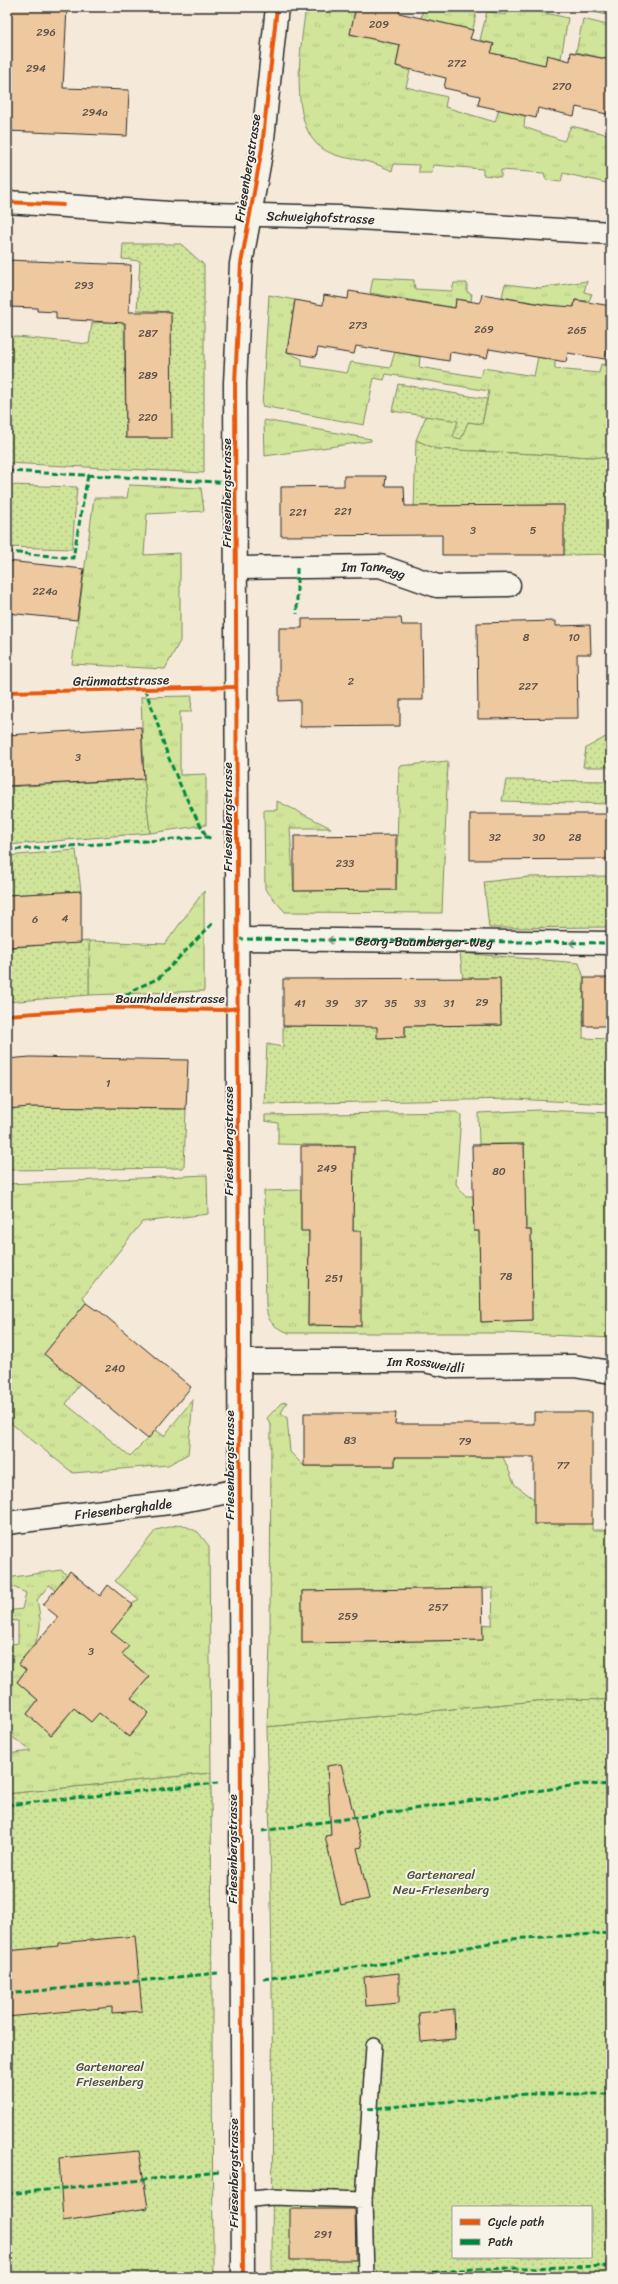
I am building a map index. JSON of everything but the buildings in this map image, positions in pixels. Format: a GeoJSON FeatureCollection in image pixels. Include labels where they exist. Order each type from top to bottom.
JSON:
{"type":"FeatureCollection","features":[{"type":"Feature","properties":{"kind":"street","name":"Friesenbergstrasse"},"geometry":{"type":"LineString","coordinates":[[243,2277],[235,383],[241,264],[262,148],[277,7]]}},
{"type":"Feature","properties":{"kind":"street","name":"Schweighofstrasse"},"geometry":{"type":"LineString","coordinates":[[7,202],[170,213],[340,217],[611,233]]}},
{"type":"Feature","properties":{"kind":"street","name":"Im Tannegg"},"geometry":{"type":"LineString","coordinates":[[236,568],[380,566],[437,586],[509,585]]}},
{"type":"Feature","properties":{"kind":"street","name":"Georg-Baumberger-Weg"},"geometry":{"type":"LineString","coordinates":[[238,938],[611,943]]}},
{"type":"Feature","properties":{"kind":"street","name":"Im Rossweidli"},"geometry":{"type":"LineString","coordinates":[[239,1361],[425,1360],[452,1366],[574,1366],[611,1372]]}},
{"type":"Feature","properties":{"kind":"street","name":"Friesenberghalde"},"geometry":{"type":"LineString","coordinates":[[7,1523],[178,1502],[239,1490]]}},
{"type":"Feature","properties":{"kind":"lane"},"geometry":{"type":"LineString","coordinates":[[366,2277],[364,2200],[374,2046]]}},
{"type":"Feature","properties":{"kind":"lane"},"geometry":{"type":"LineString","coordinates":[[243,2200],[272,2197],[364,2200]]}},
{"type":"Feature","properties":{"kind":"green space"},"geometry":{"type":"Polygon","coordinates":[[[306,7],[356,7],[350,34],[400,45],[396,66],[410,71],[406,87],[447,97],[445,107],[495,122],[499,109],[525,116],[524,127],[564,141],[571,126],[610,135],[611,131],[611,184],[563,173],[561,182],[546,180],[544,173],[501,170],[501,177],[483,175],[483,169],[433,165],[432,173],[419,173],[419,165],[394,164],[392,171],[366,161],[341,157],[323,149],[312,138],[304,123],[300,104],[299,83],[301,41],[306,7]]]}},
{"type":"Feature","properties":{"kind":"green space"},"geometry":{"type":"Polygon","coordinates":[[[423,7],[477,7],[473,30],[421,18],[423,7]]]}},
{"type":"Feature","properties":{"kind":"green space"},"geometry":{"type":"Polygon","coordinates":[[[508,7],[518,7],[568,18],[561,58],[547,56],[545,65],[491,53],[494,44],[480,40],[487,11],[505,15],[508,7]]]}},
{"type":"Feature","properties":{"kind":"green space"},"geometry":{"type":"Polygon","coordinates":[[[573,7],[611,7],[611,16],[573,7]]]}},
{"type":"Feature","properties":{"kind":"green space"},"geometry":{"type":"Polygon","coordinates":[[[583,19],[611,26],[611,60],[576,52],[583,19]]]}},
{"type":"Feature","properties":{"kind":"green space"},"geometry":{"type":"Polygon","coordinates":[[[123,244],[181,244],[204,265],[204,473],[7,463],[7,336],[89,344],[92,323],[124,321],[126,438],[171,438],[171,312],[137,310],[140,261],[122,259],[123,244]]]}},
{"type":"Feature","properties":{"kind":"green space"},"geometry":{"type":"Polygon","coordinates":[[[373,278],[414,280],[415,289],[452,291],[454,283],[467,283],[467,292],[472,294],[471,301],[456,299],[455,308],[370,293],[373,278]]]}},
{"type":"Feature","properties":{"kind":"green space"},"geometry":{"type":"Polygon","coordinates":[[[587,281],[584,292],[592,294],[589,301],[575,300],[573,309],[502,297],[505,284],[540,288],[587,281]]]}},
{"type":"Feature","properties":{"kind":"green space"},"geometry":{"type":"Polygon","coordinates":[[[269,295],[295,300],[287,352],[302,359],[302,366],[347,373],[351,362],[390,368],[395,352],[420,357],[419,367],[480,377],[483,368],[534,376],[538,357],[555,361],[555,369],[599,373],[601,364],[611,366],[611,458],[436,449],[416,440],[426,416],[482,424],[489,391],[386,374],[384,380],[374,378],[364,425],[262,406],[269,295]]]}},
{"type":"Feature","properties":{"kind":"green space"},"geometry":{"type":"Polygon","coordinates":[[[398,384],[487,399],[482,424],[468,422],[461,439],[453,437],[458,421],[392,411],[398,384]]]}},
{"type":"Feature","properties":{"kind":"green space"},"geometry":{"type":"Polygon","coordinates":[[[264,420],[371,439],[371,441],[265,456],[264,420]]]}},
{"type":"Feature","properties":{"kind":"green space"},"geometry":{"type":"Polygon","coordinates":[[[416,440],[436,449],[611,458],[611,554],[564,555],[563,505],[442,506],[414,511],[416,440]]]}},
{"type":"Feature","properties":{"kind":"green space"},"geometry":{"type":"Polygon","coordinates":[[[7,485],[77,487],[72,549],[7,547],[7,485]]]}},
{"type":"Feature","properties":{"kind":"green space"},"geometry":{"type":"Polygon","coordinates":[[[129,485],[201,488],[204,511],[147,514],[144,555],[180,553],[180,641],[165,669],[72,664],[94,498],[127,498],[129,485]]]}},
{"type":"Feature","properties":{"kind":"green space"},"geometry":{"type":"Polygon","coordinates":[[[192,696],[191,712],[180,712],[180,775],[206,774],[206,825],[150,833],[144,779],[141,697],[192,696]]]}},
{"type":"Feature","properties":{"kind":"green space"},"geometry":{"type":"Polygon","coordinates":[[[611,734],[611,767],[583,767],[586,748],[611,734]]]}},
{"type":"Feature","properties":{"kind":"green space"},"geometry":{"type":"Polygon","coordinates":[[[448,761],[442,913],[285,912],[265,889],[264,810],[277,810],[277,801],[331,828],[290,828],[294,891],[396,890],[399,766],[448,761]]]}},
{"type":"Feature","properties":{"kind":"green space"},"geometry":{"type":"Polygon","coordinates":[[[144,779],[150,833],[7,845],[7,787],[144,779]]]}},
{"type":"Feature","properties":{"kind":"green space"},"geometry":{"type":"Polygon","coordinates":[[[506,780],[611,781],[611,804],[502,801],[506,780]]]}},
{"type":"Feature","properties":{"kind":"green space"},"geometry":{"type":"Polygon","coordinates":[[[76,850],[81,891],[7,895],[7,856],[76,850]]]}},
{"type":"Feature","properties":{"kind":"green space"},"geometry":{"type":"Polygon","coordinates":[[[611,876],[611,927],[489,928],[484,882],[528,877],[611,876]]]}},
{"type":"Feature","properties":{"kind":"green space"},"geometry":{"type":"Polygon","coordinates":[[[204,891],[204,991],[89,995],[89,941],[165,944],[204,891]]]}},
{"type":"Feature","properties":{"kind":"green space"},"geometry":{"type":"Polygon","coordinates":[[[89,941],[89,995],[7,1002],[7,948],[89,941]]]}},
{"type":"Feature","properties":{"kind":"green space"},"geometry":{"type":"Polygon","coordinates":[[[460,953],[579,963],[584,978],[583,1038],[611,1039],[611,1104],[514,1099],[264,1104],[267,1044],[283,1047],[283,1026],[377,1026],[378,1038],[405,1037],[405,1026],[501,1025],[500,978],[463,979],[460,953]]]}},
{"type":"Feature","properties":{"kind":"green space"},"geometry":{"type":"Polygon","coordinates":[[[29,1107],[186,1109],[184,1168],[7,1170],[7,1109],[29,1107]]]}},
{"type":"Feature","properties":{"kind":"green space"},"geometry":{"type":"Polygon","coordinates":[[[539,1110],[611,1113],[611,1338],[507,1333],[289,1333],[276,1327],[270,1321],[266,1307],[264,1191],[301,1190],[301,1230],[309,1231],[308,1325],[360,1326],[361,1231],[353,1231],[354,1146],[278,1144],[278,1123],[265,1121],[265,1115],[456,1112],[461,1116],[456,1184],[465,1196],[473,1196],[474,1231],[479,1231],[481,1322],[532,1320],[531,1230],[526,1229],[524,1144],[479,1144],[478,1113],[539,1110]]]}},
{"type":"Feature","properties":{"kind":"green space"},"geometry":{"type":"Polygon","coordinates":[[[207,1175],[208,1214],[142,1222],[83,1297],[86,1303],[45,1354],[80,1383],[66,1404],[130,1456],[156,1430],[164,1436],[193,1399],[188,1454],[168,1465],[73,1473],[7,1420],[7,1184],[207,1175]]]}},
{"type":"Feature","properties":{"kind":"green space"},"geometry":{"type":"Polygon","coordinates":[[[287,1402],[281,1413],[287,1417],[290,1452],[304,1466],[395,1466],[395,1457],[503,1457],[515,1485],[534,1499],[592,1524],[592,1530],[611,1530],[611,1700],[558,1699],[267,1727],[270,1644],[271,1425],[267,1418],[281,1403],[287,1402]],[[493,1588],[302,1591],[302,1643],[482,1640],[482,1624],[492,1625],[493,1588]]]}},
{"type":"Feature","properties":{"kind":"green space"},"geometry":{"type":"Polygon","coordinates":[[[181,1524],[198,1532],[209,1546],[211,1773],[7,1794],[7,1754],[31,1751],[7,1733],[7,1645],[18,1643],[18,1621],[7,1620],[7,1611],[22,1609],[26,1593],[7,1584],[7,1578],[61,1570],[67,1575],[55,1590],[49,1585],[37,1600],[40,1620],[38,1635],[36,1641],[18,1664],[26,1670],[17,1682],[38,1700],[27,1714],[52,1735],[66,1718],[55,1709],[63,1699],[91,1722],[101,1710],[109,1721],[129,1737],[149,1713],[131,1698],[149,1677],[133,1663],[119,1657],[128,1646],[101,1625],[139,1599],[115,1581],[156,1530],[181,1524]]]}},
{"type":"Feature","properties":{"kind":"green space","name":"Gartenareal Neu-Friesenberg"},"geometry":{"type":"Polygon","coordinates":[[[558,1699],[611,1700],[611,2277],[272,2277],[272,2002],[267,1727],[558,1699]]]}},
{"type":"Feature","properties":{"kind":"green space","name":"Gartenareal Friesenberg"},"geometry":{"type":"Polygon","coordinates":[[[211,1773],[213,2277],[7,2277],[7,1794],[211,1773]]]}},
{"type":"Feature","properties":{"kind":"marked path"},"geometry":{"type":"LineString","coordinates":[[7,471],[236,483]]}},
{"type":"Feature","properties":{"kind":"marked path"},"geometry":{"type":"LineString","coordinates":[[7,552],[73,558],[88,475]]}},
{"type":"Feature","properties":{"kind":"marked path"},"geometry":{"type":"LineString","coordinates":[[297,568],[297,614]]}},
{"type":"Feature","properties":{"kind":"marked path"},"geometry":{"type":"LineString","coordinates":[[144,689],[168,756],[191,807],[207,837]]}},
{"type":"Feature","properties":{"kind":"marked path"},"geometry":{"type":"LineString","coordinates":[[7,850],[207,837],[213,839]]}},
{"type":"Feature","properties":{"kind":"marked path"},"geometry":{"type":"LineString","coordinates":[[113,1008],[133,990],[159,978],[214,922]]}},
{"type":"Feature","properties":{"kind":"marked path"},"geometry":{"type":"LineString","coordinates":[[238,939],[611,943]]}},
{"type":"Feature","properties":{"kind":"marked path"},"geometry":{"type":"LineString","coordinates":[[7,1805],[218,1783]]}},
{"type":"Feature","properties":{"kind":"marked path"},"geometry":{"type":"LineString","coordinates":[[262,1831],[584,1784],[611,1785]]}},
{"type":"Feature","properties":{"kind":"marked path"},"geometry":{"type":"LineString","coordinates":[[263,1979],[387,1963],[510,1939],[611,1933]]}},
{"type":"Feature","properties":{"kind":"marked path"},"geometry":{"type":"LineString","coordinates":[[7,1994],[218,1973]]}},
{"type":"Feature","properties":{"kind":"marked path"},"geometry":{"type":"LineString","coordinates":[[368,2109],[527,2094],[611,2094]]}},
{"type":"Feature","properties":{"kind":"marked path"},"geometry":{"type":"LineString","coordinates":[[7,2194],[219,2172]]}},
{"type":"Feature","properties":{"kind":"marked path"},"geometry":{"type":"LineString","coordinates":[[378,2277],[475,2269],[611,2266]]}},
{"type":"Feature","properties":{"kind":"cycle path"},"geometry":{"type":"LineString","coordinates":[[243,2277],[235,383],[241,264],[262,148],[277,7]]}},
{"type":"Feature","properties":{"kind":"cycle path"},"geometry":{"type":"LineString","coordinates":[[7,202],[63,205]]}},
{"type":"Feature","properties":{"kind":"cycle path","name":"Grünmattstrasse"},"geometry":{"type":"LineString","coordinates":[[7,692],[236,687]]}},
{"type":"Feature","properties":{"kind":"cycle path","name":"Baumhaldenstrasse"},"geometry":{"type":"LineString","coordinates":[[7,1015],[112,1008],[221,1010],[238,1008]]}}]}
